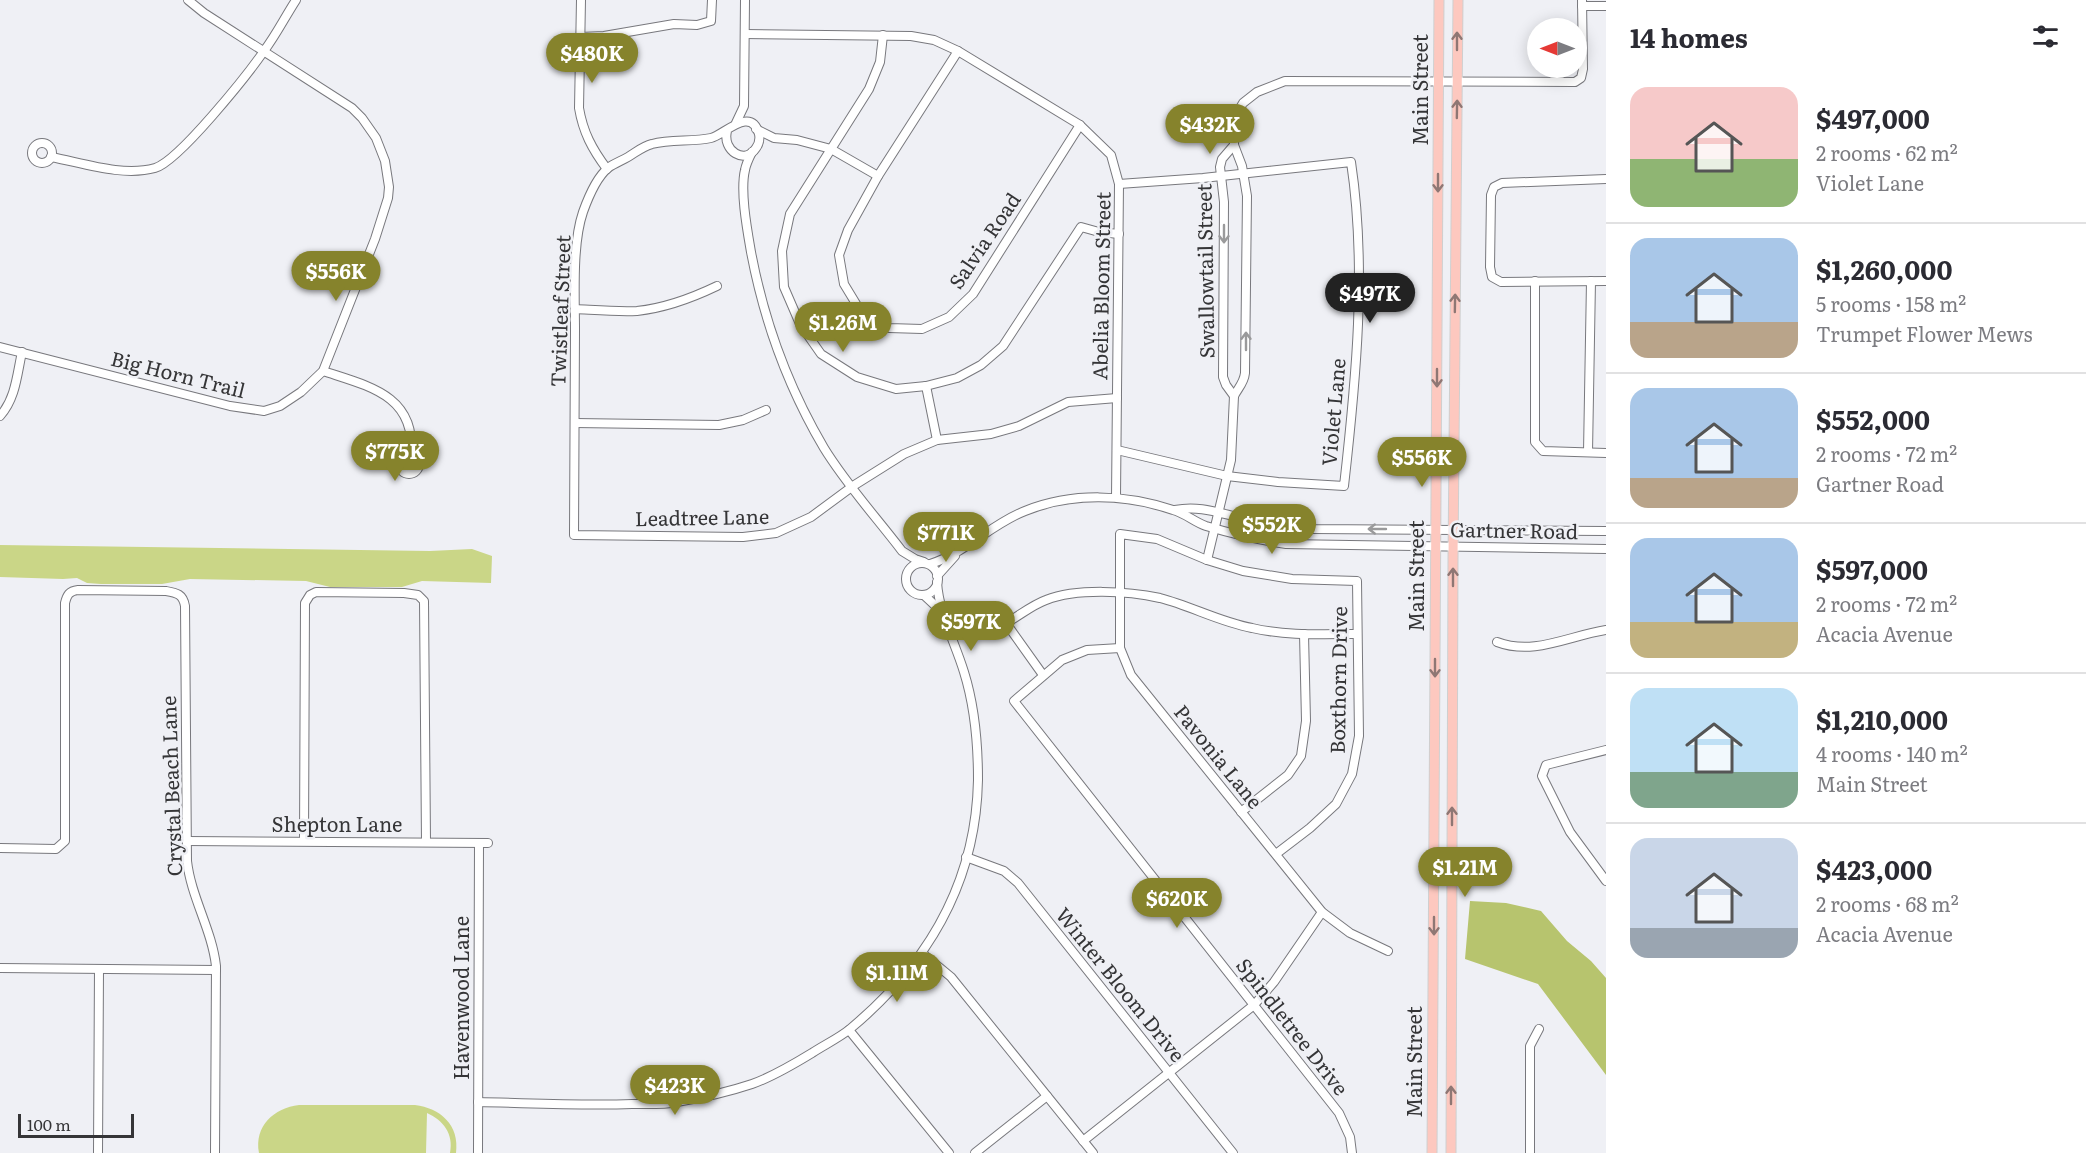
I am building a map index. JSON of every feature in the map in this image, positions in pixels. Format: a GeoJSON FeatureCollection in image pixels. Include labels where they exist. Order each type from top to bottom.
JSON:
{"type":"FeatureCollection","features":[{"type":"Feature","properties":{"kind":"main road","name":"Main Street"},"geometry":{"type":"LineString","coordinates":[[1432,1153],[1439,0]]}},
{"type":"Feature","properties":{"kind":"main road","name":"Main Street"},"geometry":{"type":"LineString","coordinates":[[1451,1153],[1458,0]]}},
{"type":"Feature","properties":{"kind":"street","name":"Big Horn Trail"},"geometry":{"type":"LineString","coordinates":[[0,347],[230,406],[258,411],[288,402],[323,371],[375,239],[388,198],[389,177],[380,148],[362,118],[340,100],[188,0]]}},
{"type":"Feature","properties":{"kind":"street"},"geometry":{"type":"LineString","coordinates":[[51,157],[118,169],[151,169],[165,164],[197,133],[264,52],[296,0]]}},
{"type":"Feature","properties":{"kind":"street"},"geometry":{"type":"LineString","coordinates":[[581,0],[579,108],[582,125],[591,148],[607,169]]}},
{"type":"Feature","properties":{"kind":"street"},"geometry":{"type":"LineString","coordinates":[[580,37],[604,36],[674,24],[697,25],[711,21],[712,0]]}},
{"type":"Feature","properties":{"kind":"street"},"geometry":{"type":"LineString","coordinates":[[728,147],[727,131],[736,123],[744,106],[745,0]]}},
{"type":"Feature","properties":{"kind":"street"},"geometry":{"type":"LineString","coordinates":[[1582,3],[1606,6]]}},
{"type":"Feature","properties":{"kind":"street","name":"Swallowtail Street"},"geometry":{"type":"LineString","coordinates":[[1206,560],[1231,460],[1234,396],[1244,382],[1245,373],[1247,196],[1241,160],[1234,145],[1234,118],[1244,103],[1257,92],[1285,81],[1572,82],[1581,78],[1583,69],[1582,3]]}},
{"type":"Feature","properties":{"kind":"street","name":"Abelia Bloom Street"},"geometry":{"type":"LineString","coordinates":[[745,34],[883,35],[934,40],[958,51],[1080,125],[1111,155],[1119,184],[1116,498]]}},
{"type":"Feature","properties":{"kind":"street"},"geometry":{"type":"LineString","coordinates":[[883,35],[880,62],[869,89],[790,214],[783,251],[783,287],[800,324],[821,354],[857,376],[896,389],[926,386],[965,374],[981,365],[1003,346],[1081,227],[1119,234]]}},
{"type":"Feature","properties":{"kind":"street","name":"Salvia Road"},"geometry":{"type":"LineString","coordinates":[[958,51],[878,176],[848,230],[839,255],[844,284],[861,312],[889,328],[922,329],[949,317],[973,294],[1080,125]]}},
{"type":"Feature","properties":{"kind":"street"},"geometry":{"type":"LineString","coordinates":[[744,106],[759,139],[744,171]]}},
{"type":"Feature","properties":{"kind":"street"},"geometry":{"type":"LineString","coordinates":[[736,123],[741,122],[754,127],[774,138],[797,140],[831,149],[878,176]]}},
{"type":"Feature","properties":{"kind":"street","name":"Twistleaf Street"},"geometry":{"type":"LineString","coordinates":[[574,536],[576,260],[582,213],[592,189],[607,169],[650,144],[711,138],[727,131]]}},
{"type":"Feature","properties":{"kind":"street"},"geometry":{"type":"LineString","coordinates":[[478,1102],[609,1105],[675,1103],[753,1084],[802,1059],[849,1030],[889,993],[937,932],[960,885],[974,822],[978,782],[977,739],[973,704],[964,672],[940,609],[937,579],[927,563],[902,551],[826,450],[811,424],[784,368],[757,283],[747,229],[744,171],[736,154],[711,138]]}},
{"type":"Feature","properties":{"kind":"street"},"geometry":{"type":"LineString","coordinates":[[736,154],[742,155],[754,151],[774,138]]}},
{"type":"Feature","properties":{"kind":"street","name":"Swallowtail Street"},"geometry":{"type":"LineString","coordinates":[[1234,145],[1222,159],[1220,167],[1224,202],[1223,377],[1234,396]]}},
{"type":"Feature","properties":{"kind":"street","name":"Violet Lane"},"geometry":{"type":"LineString","coordinates":[[1227,476],[1344,486],[1354,385],[1358,308],[1356,200],[1351,162],[1243,174]]}},
{"type":"Feature","properties":{"kind":"street"},"geometry":{"type":"LineString","coordinates":[[1119,184],[1243,174]]}},
{"type":"Feature","properties":{"kind":"street"},"geometry":{"type":"LineString","coordinates":[[1606,179],[1502,183],[1494,187],[1491,195],[1490,255],[1492,278],[1501,282],[1606,280]]}},
{"type":"Feature","properties":{"kind":"street"},"geometry":{"type":"LineString","coordinates":[[1535,281],[1533,435],[1537,447],[1547,452],[1606,453]]}},
{"type":"Feature","properties":{"kind":"street"},"geometry":{"type":"LineString","coordinates":[[1588,452],[1591,281]]}},
{"type":"Feature","properties":{"kind":"street"},"geometry":{"type":"LineString","coordinates":[[575,309],[636,311],[690,298],[717,286]]}},
{"type":"Feature","properties":{"kind":"street"},"geometry":{"type":"LineString","coordinates":[[0,416],[12,396],[22,352]]}},
{"type":"Feature","properties":{"kind":"street"},"geometry":{"type":"LineString","coordinates":[[323,371],[372,387],[391,399],[399,407],[410,429],[411,454]]}},
{"type":"Feature","properties":{"kind":"street"},"geometry":{"type":"LineString","coordinates":[[926,386],[937,440]]}},
{"type":"Feature","properties":{"kind":"street","name":"Leadtree Lane"},"geometry":{"type":"LineString","coordinates":[[574,536],[743,537],[776,533],[811,518],[853,486],[904,454],[937,440],[991,434],[1019,426],[1068,402],[1117,398]]}},
{"type":"Feature","properties":{"kind":"street"},"geometry":{"type":"LineString","coordinates":[[575,423],[719,424],[743,420],[766,411]]}},
{"type":"Feature","properties":{"kind":"street"},"geometry":{"type":"LineString","coordinates":[[1117,450],[1227,476]]}},
{"type":"Feature","properties":{"kind":"street","name":"Gartner Road"},"geometry":{"type":"LineString","coordinates":[[956,554],[991,529],[1024,511],[1067,498],[1116,498],[1175,510],[1194,507],[1269,524],[1312,529],[1606,531]]}},
{"type":"Feature","properties":{"kind":"street","name":"Gartner Road"},"geometry":{"type":"LineString","coordinates":[[1175,510],[1192,521],[1214,528],[1286,544],[1606,549]]}},
{"type":"Feature","properties":{"kind":"street","name":"Pavonia Lane"},"geometry":{"type":"LineString","coordinates":[[1206,560],[1157,539],[1120,534],[1120,648],[1131,675],[1322,912],[1350,933],[1388,951]]}},
{"type":"Feature","properties":{"kind":"street"},"geometry":{"type":"LineString","coordinates":[[902,551],[908,587],[912,592],[924,596],[940,609]]}},
{"type":"Feature","properties":{"kind":"street"},"geometry":{"type":"LineString","coordinates":[[906,576],[912,564],[927,563],[956,554]]}},
{"type":"Feature","properties":{"kind":"street"},"geometry":{"type":"LineString","coordinates":[[924,596],[935,589],[937,579],[956,554]]}},
{"type":"Feature","properties":{"kind":"street","name":"Boxthorn Drive"},"geometry":{"type":"LineString","coordinates":[[1206,560],[1243,571],[1292,579],[1357,581],[1359,736],[1352,774],[1336,804],[1276,854]]}},
{"type":"Feature","properties":{"kind":"street","name":"Crystal Beach Lane"},"geometry":{"type":"LineString","coordinates":[[0,848],[51,849],[61,847],[65,841],[65,603],[70,592],[78,590],[166,591],[181,595],[185,606],[189,876],[213,951],[216,970],[215,1153]]}},
{"type":"Feature","properties":{"kind":"street"},"geometry":{"type":"LineString","coordinates":[[304,841],[305,607],[310,595],[316,592],[404,593],[422,597],[424,606],[426,842]]}},
{"type":"Feature","properties":{"kind":"street"},"geometry":{"type":"LineString","coordinates":[[1120,648],[1087,650],[1062,660],[1043,675],[1006,623],[1046,600],[1086,592],[1120,592],[1161,598],[1214,618],[1253,629],[1304,634],[1357,634]]}},
{"type":"Feature","properties":{"kind":"street"},"geometry":{"type":"LineString","coordinates":[[1497,642],[1510,646],[1537,647],[1606,630]]}},
{"type":"Feature","properties":{"kind":"street"},"geometry":{"type":"LineString","coordinates":[[1241,812],[1288,775],[1301,756],[1306,721],[1304,634]]}},
{"type":"Feature","properties":{"kind":"street","name":"Spindletree Drive"},"geometry":{"type":"LineString","coordinates":[[1043,675],[1014,701],[1339,1113],[1350,1137],[1352,1153]]}},
{"type":"Feature","properties":{"kind":"street"},"geometry":{"type":"LineString","coordinates":[[1606,750],[1551,763],[1546,765],[1543,771],[1543,780],[1562,819],[1583,853],[1606,881]]}},
{"type":"Feature","properties":{"kind":"street","name":"Shepton Lane"},"geometry":{"type":"LineString","coordinates":[[187,841],[483,843]]}},
{"type":"Feature","properties":{"kind":"street","name":"Havenwood Lane"},"geometry":{"type":"LineString","coordinates":[[478,1153],[483,843]]}},
{"type":"Feature","properties":{"kind":"street","name":"Winter Bloom Drive"},"geometry":{"type":"LineString","coordinates":[[966,856],[1004,871],[1018,884],[1233,1153]]}},
{"type":"Feature","properties":{"kind":"street"},"geometry":{"type":"LineString","coordinates":[[1083,1140],[1254,1005],[1274,982],[1322,912]]}},
{"type":"Feature","properties":{"kind":"street"},"geometry":{"type":"LineString","coordinates":[[922,953],[951,977],[1093,1153]]}},
{"type":"Feature","properties":{"kind":"street"},"geometry":{"type":"LineString","coordinates":[[0,968],[216,970]]}},
{"type":"Feature","properties":{"kind":"street"},"geometry":{"type":"LineString","coordinates":[[98,1153],[99,969]]}},
{"type":"Feature","properties":{"kind":"street"},"geometry":{"type":"LineString","coordinates":[[1530,1153],[1530,1046],[1539,1029]]}},
{"type":"Feature","properties":{"kind":"street"},"geometry":{"type":"LineString","coordinates":[[849,1030],[949,1153]]}},
{"type":"Feature","properties":{"kind":"street"},"geometry":{"type":"LineString","coordinates":[[975,1153],[1047,1096]]}},
{"type":"Feature","properties":{"kind":"green space"},"geometry":{"type":"Polygon","coordinates":[[[0,545],[430,551],[472,549],[492,556],[491,583],[422,581],[402,587],[330,587],[306,581],[190,579],[162,584],[101,584],[87,583],[77,578],[0,577],[0,545]]]}},
{"type":"Feature","properties":{"kind":"green space"},"geometry":{"type":"Polygon","coordinates":[[[1470,901],[1506,903],[1541,911],[1567,941],[1591,961],[1606,978],[1606,1075],[1538,984],[1465,959],[1470,901]]]}},
{"type":"Feature","properties":{"kind":"green space"},"geometry":{"type":"Polygon","coordinates":[[[299,1105],[415,1105],[424,1107],[440,1114],[451,1126],[455,1134],[456,1153],[450,1153],[451,1146],[446,1128],[427,1113],[426,1153],[259,1153],[260,1135],[268,1120],[282,1110],[299,1105]]]}}]}
